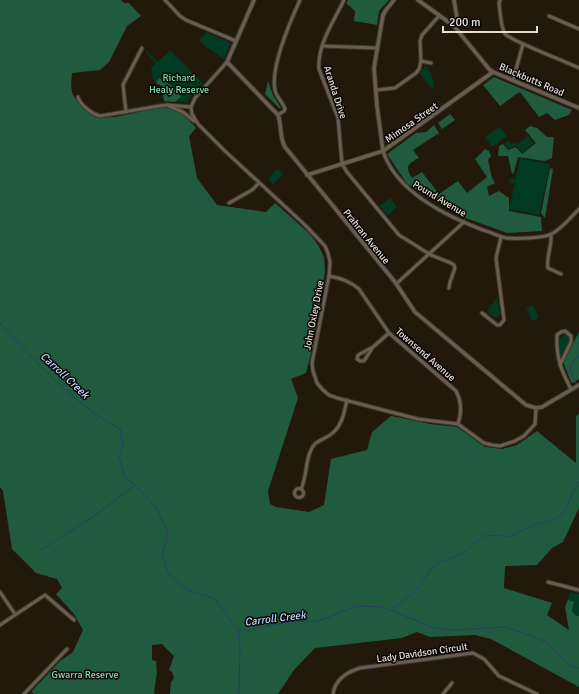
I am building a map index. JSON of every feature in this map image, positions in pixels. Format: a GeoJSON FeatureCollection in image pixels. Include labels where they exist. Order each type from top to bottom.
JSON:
{"type":"FeatureCollection","features":[{"type":"Feature","properties":{"kind":"street"},"geometry":{"type":"LineString","coordinates":[[165,0],[180,16],[186,20],[236,41]]}},
{"type":"Feature","properties":{"kind":"street"},"geometry":{"type":"LineString","coordinates":[[78,97],[82,104],[96,115],[103,116],[167,105],[191,107],[195,98],[228,62],[254,0]]}},
{"type":"Feature","properties":{"kind":"street"},"geometry":{"type":"LineString","coordinates":[[228,62],[278,115],[284,111],[285,109],[275,93],[273,78],[286,31],[300,0]]}},
{"type":"Feature","properties":{"kind":"street","name":"Aranda Drive"},"geometry":{"type":"LineString","coordinates":[[342,164],[338,118],[319,69],[318,62],[322,46],[344,0]]}},
{"type":"Feature","properties":{"kind":"street","name":"Pound Avenue"},"geometry":{"type":"LineString","coordinates":[[394,0],[383,15],[374,68],[381,143],[386,159],[396,177],[411,192],[435,207],[464,222],[501,237],[512,238],[551,235]]}},
{"type":"Feature","properties":{"kind":"street","name":"Blackbutts Road"},"geometry":{"type":"LineString","coordinates":[[418,0],[454,26],[493,72],[579,108]]}},
{"type":"Feature","properties":{"kind":"street"},"geometry":{"type":"LineString","coordinates":[[454,0],[457,18],[454,26]]}},
{"type":"Feature","properties":{"kind":"street"},"geometry":{"type":"LineString","coordinates":[[500,0],[499,3],[506,34],[523,44],[579,68]]}},
{"type":"Feature","properties":{"kind":"street"},"geometry":{"type":"LineString","coordinates":[[376,90],[395,88],[416,73],[419,69],[421,61],[420,41],[422,35],[439,16]]}},
{"type":"Feature","properties":{"kind":"street"},"geometry":{"type":"LineString","coordinates":[[549,16],[579,29]]}},
{"type":"Feature","properties":{"kind":"street"},"geometry":{"type":"LineString","coordinates":[[513,80],[523,44]]}},
{"type":"Feature","properties":{"kind":"street"},"geometry":{"type":"LineString","coordinates":[[322,46],[377,48]]}},
{"type":"Feature","properties":{"kind":"street"},"geometry":{"type":"LineString","coordinates":[[126,112],[123,86],[142,48]]}},
{"type":"Feature","properties":{"kind":"street"},"geometry":{"type":"LineString","coordinates":[[421,61],[431,63]]}},
{"type":"Feature","properties":{"kind":"street","name":"Mimosa Street"},"geometry":{"type":"LineString","coordinates":[[307,175],[383,151],[493,72]]}},
{"type":"Feature","properties":{"kind":"street"},"geometry":{"type":"LineString","coordinates":[[167,105],[183,112],[198,124]]}},
{"type":"Feature","properties":{"kind":"street","name":"John Oxley Drive"},"geometry":{"type":"LineString","coordinates":[[191,107],[192,114],[198,124],[258,183],[305,225],[325,246],[330,262],[329,276],[312,363],[317,383],[323,390],[329,395],[418,418],[458,424],[484,443],[500,446],[515,441],[532,429],[536,424],[536,408]]}},
{"type":"Feature","properties":{"kind":"street","name":"Prahran Avenue"},"geometry":{"type":"LineString","coordinates":[[278,115],[281,123],[281,138],[283,144],[396,284],[415,312],[518,400],[526,406],[536,408]]}},
{"type":"Feature","properties":{"kind":"street"},"geometry":{"type":"LineString","coordinates":[[342,164],[400,235],[430,254],[454,265],[455,268],[449,288]]}},
{"type":"Feature","properties":{"kind":"street"},"geometry":{"type":"LineString","coordinates":[[229,203],[252,190],[258,183]]}},
{"type":"Feature","properties":{"kind":"street"},"geometry":{"type":"LineString","coordinates":[[561,274],[551,270],[548,266],[551,235],[579,208]]}},
{"type":"Feature","properties":{"kind":"street"},"geometry":{"type":"LineString","coordinates":[[396,284],[464,222]]}},
{"type":"Feature","properties":{"kind":"street"},"geometry":{"type":"LineString","coordinates":[[482,313],[497,325],[503,323],[504,320],[496,258],[501,237]]}},
{"type":"Feature","properties":{"kind":"street","name":"Townsend Avenue"},"geometry":{"type":"LineString","coordinates":[[329,276],[342,278],[353,283],[359,289],[389,333],[456,391],[460,399],[461,409],[458,424]]}},
{"type":"Feature","properties":{"kind":"street"},"geometry":{"type":"LineString","coordinates":[[560,365],[571,342],[571,336],[565,331],[557,335],[558,360],[560,365],[571,390]]}},
{"type":"Feature","properties":{"kind":"street"},"geometry":{"type":"LineString","coordinates":[[373,347],[364,362],[357,359],[361,353],[373,347],[389,333]]}},
{"type":"Feature","properties":{"kind":"street"},"geometry":{"type":"LineString","coordinates":[[536,408],[549,404],[579,385]]}},
{"type":"Feature","properties":{"kind":"street"},"geometry":{"type":"LineString","coordinates":[[301,489],[310,450],[318,441],[331,435],[339,427],[344,416],[347,400]]}},
{"type":"Feature","properties":{"kind":"street"},"geometry":{"type":"LineString","coordinates":[[548,582],[579,590]]}},
{"type":"Feature","properties":{"kind":"street"},"geometry":{"type":"LineString","coordinates":[[0,592],[15,614]]}},
{"type":"Feature","properties":{"kind":"street"},"geometry":{"type":"LineString","coordinates":[[0,625],[45,595],[74,620]]}},
{"type":"Feature","properties":{"kind":"street"},"geometry":{"type":"LineString","coordinates":[[24,694],[67,649]]}},
{"type":"Feature","properties":{"kind":"street","name":"Lady Davidson Circuit"},"geometry":{"type":"LineString","coordinates":[[333,694],[339,681],[350,671],[360,668],[473,653],[484,659],[499,676],[536,694]]}},
{"type":"Feature","properties":{"kind":"street"},"geometry":{"type":"LineString","coordinates":[[443,694],[452,683]]}},
{"type":"Feature","properties":{"kind":"green space","name":"Gwarra Reserve"},"geometry":{"type":"Polygon","coordinates":[[[0,0],[121,0],[124,3],[129,3],[141,16],[127,26],[109,62],[100,70],[72,73],[71,87],[75,98],[92,114],[102,117],[114,117],[149,109],[161,108],[173,109],[180,112],[196,128],[189,136],[197,178],[217,205],[266,212],[275,203],[310,234],[318,245],[324,257],[325,271],[313,345],[306,373],[291,379],[298,398],[268,491],[270,504],[276,507],[309,512],[324,505],[331,459],[367,450],[372,432],[391,416],[430,424],[457,427],[485,447],[502,449],[517,445],[537,431],[576,463],[576,416],[579,414],[579,508],[563,542],[552,548],[537,565],[505,566],[504,588],[552,603],[547,615],[569,630],[565,607],[568,600],[574,602],[572,611],[576,616],[579,616],[579,687],[491,639],[475,635],[430,637],[417,632],[402,638],[315,648],[294,670],[278,694],[170,694],[171,682],[174,678],[172,672],[169,670],[174,656],[162,644],[152,645],[152,660],[156,661],[157,672],[154,693],[156,694],[34,694],[31,692],[60,661],[73,652],[83,630],[74,614],[56,594],[62,588],[57,579],[36,573],[12,549],[3,491],[0,487],[0,0]]]}},
{"type":"Feature","properties":{"kind":"green space"},"geometry":{"type":"Polygon","coordinates":[[[348,0],[389,0],[379,11],[377,25],[354,21],[355,11],[346,3],[348,0]]]}},
{"type":"Feature","properties":{"kind":"green space"},"geometry":{"type":"Polygon","coordinates":[[[206,32],[229,42],[230,45],[224,59],[200,41],[202,35],[204,36],[206,32]]]}},
{"type":"Feature","properties":{"kind":"green space","name":"Richard Healy Reserve"},"geometry":{"type":"Polygon","coordinates":[[[170,50],[203,83],[192,94],[187,102],[164,101],[162,86],[154,81],[151,69],[156,63],[146,52],[147,51],[158,62],[170,50]]]}},
{"type":"Feature","properties":{"kind":"green space"},"geometry":{"type":"Polygon","coordinates":[[[425,66],[429,69],[435,86],[432,89],[420,73],[425,66]]]}},
{"type":"Feature","properties":{"kind":"green space"},"geometry":{"type":"Polygon","coordinates":[[[494,77],[572,110],[569,115],[555,120],[547,113],[539,117],[520,92],[500,106],[483,85],[494,77]]]}},
{"type":"Feature","properties":{"kind":"green space"},"geometry":{"type":"Polygon","coordinates":[[[159,78],[175,88],[181,97],[175,102],[164,101],[162,86],[156,83],[159,78]]]}},
{"type":"Feature","properties":{"kind":"green space"},"geometry":{"type":"Polygon","coordinates":[[[268,81],[273,95],[281,108],[280,109],[265,94],[268,81]]]}},
{"type":"Feature","properties":{"kind":"green space"},"geometry":{"type":"Polygon","coordinates":[[[450,114],[455,120],[442,129],[438,123],[450,114]]]}},
{"type":"Feature","properties":{"kind":"green space"},"geometry":{"type":"Polygon","coordinates":[[[434,125],[439,133],[413,150],[419,158],[408,166],[408,171],[412,178],[422,172],[439,194],[458,181],[467,193],[487,177],[475,159],[485,149],[489,151],[491,156],[488,160],[492,178],[495,183],[487,187],[489,196],[499,191],[509,198],[509,211],[541,217],[542,231],[507,233],[466,218],[407,184],[387,154],[416,133],[426,132],[434,125]]]}},
{"type":"Feature","properties":{"kind":"green space"},"geometry":{"type":"Polygon","coordinates":[[[530,126],[537,128],[547,137],[554,137],[552,158],[545,161],[518,157],[514,172],[512,174],[508,156],[498,156],[499,146],[503,144],[508,150],[516,147],[522,154],[536,143],[525,130],[530,126]]]}},
{"type":"Feature","properties":{"kind":"green space"},"geometry":{"type":"Polygon","coordinates":[[[500,127],[507,136],[492,147],[485,137],[500,127]]]}},
{"type":"Feature","properties":{"kind":"green space"},"geometry":{"type":"Polygon","coordinates":[[[528,136],[534,143],[522,153],[516,145],[508,149],[504,144],[508,141],[512,144],[514,142],[517,145],[528,136]]]}},
{"type":"Feature","properties":{"kind":"green space"},"geometry":{"type":"Polygon","coordinates":[[[520,158],[550,164],[539,215],[509,209],[515,183],[510,183],[509,179],[513,178],[515,181],[520,158]]]}},
{"type":"Feature","properties":{"kind":"green space"},"geometry":{"type":"Polygon","coordinates":[[[550,168],[553,169],[545,218],[541,213],[550,168]]]}},
{"type":"Feature","properties":{"kind":"green space"},"geometry":{"type":"Polygon","coordinates":[[[277,169],[283,174],[273,184],[268,179],[277,169]]]}},
{"type":"Feature","properties":{"kind":"green space"},"geometry":{"type":"Polygon","coordinates":[[[390,198],[397,207],[387,216],[380,206],[390,198]]]}},
{"type":"Feature","properties":{"kind":"green space"},"geometry":{"type":"Polygon","coordinates":[[[497,298],[500,315],[497,318],[491,315],[487,310],[497,298]]]}},
{"type":"Feature","properties":{"kind":"green space"},"geometry":{"type":"Polygon","coordinates":[[[533,305],[539,318],[532,321],[526,308],[533,305]]]}},
{"type":"Feature","properties":{"kind":"green space"},"geometry":{"type":"Polygon","coordinates":[[[579,332],[579,379],[573,383],[571,382],[564,361],[579,332]]]}},
{"type":"Feature","properties":{"kind":"green space"},"geometry":{"type":"Polygon","coordinates":[[[563,335],[569,336],[570,341],[561,358],[559,356],[559,342],[563,335]]]}},
{"type":"Feature","properties":{"kind":"green space"},"geometry":{"type":"Polygon","coordinates":[[[570,592],[579,594],[579,637],[565,607],[570,592]]]}},
{"type":"Feature","properties":{"kind":"waterway","name":"Carroll Creek"},"geometry":{"type":"LineString","coordinates":[[0,323],[71,395],[87,408],[120,429],[123,445],[119,457],[124,476],[140,490],[156,508],[166,527],[167,538],[162,556],[168,573],[182,586],[191,591],[215,599],[238,630],[250,630],[288,622],[319,621],[356,606],[383,607],[434,628],[457,630],[503,627],[521,632],[546,642],[570,666],[579,668]]}},
{"type":"Feature","properties":{"kind":"waterway"},"geometry":{"type":"LineString","coordinates":[[577,385],[570,370],[574,360],[579,356]]}},
{"type":"Feature","properties":{"kind":"waterway"},"geometry":{"type":"LineString","coordinates":[[392,610],[421,584],[431,569],[438,563],[462,554],[484,536],[497,535],[509,537],[536,524],[551,521],[562,514],[568,505],[579,481]]}},
{"type":"Feature","properties":{"kind":"waterway"},"geometry":{"type":"LineString","coordinates":[[41,550],[91,518],[134,486]]}},
{"type":"Feature","properties":{"kind":"waterway"},"geometry":{"type":"LineString","coordinates":[[238,631],[240,647],[239,694]]}}]}
